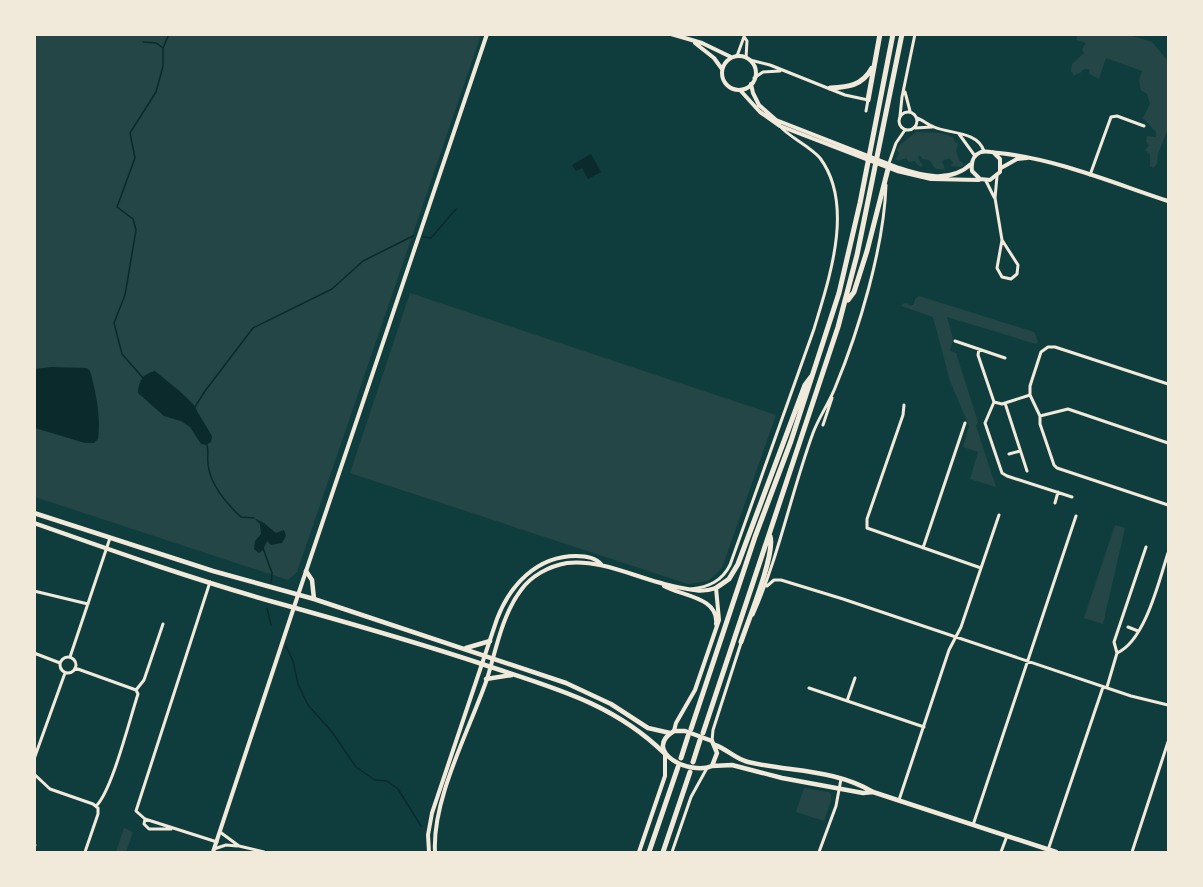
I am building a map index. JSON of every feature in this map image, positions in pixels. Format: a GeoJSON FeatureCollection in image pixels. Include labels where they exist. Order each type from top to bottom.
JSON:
{"type":"FeatureCollection","features":[{"type":"Feature","properties":{"kind":"highway"},"geometry":{"type":"LineString","coordinates":[[868,100],[880,34]]}},
{"type":"Feature","properties":{"kind":"highway"},"geometry":{"type":"LineString","coordinates":[[681,758],[755,537],[814,374],[848,262],[893,34]]}},
{"type":"Feature","properties":{"kind":"highway"},"geometry":{"type":"LineString","coordinates":[[693,762],[707,740],[770,534],[844,307],[880,148],[902,34]]}},
{"type":"Feature","properties":{"kind":"highway"},"geometry":{"type":"LineString","coordinates":[[830,88],[858,84],[867,76],[874,62]]}},
{"type":"Feature","properties":{"kind":"highway"},"geometry":{"type":"LineString","coordinates":[[844,307],[854,292],[860,274],[888,169]]}},
{"type":"Feature","properties":{"kind":"highway"},"geometry":{"type":"LineString","coordinates":[[717,584],[729,579],[738,564],[805,385],[814,374]]}},
{"type":"Feature","properties":{"kind":"highway"},"geometry":{"type":"LineString","coordinates":[[741,642],[772,542],[770,534]]}},
{"type":"Feature","properties":{"kind":"highway"},"geometry":{"type":"LineString","coordinates":[[649,852],[676,765]]}},
{"type":"Feature","properties":{"kind":"highway"},"geometry":{"type":"LineString","coordinates":[[663,852],[693,770]]}},
{"type":"Feature","properties":{"kind":"main road"},"geometry":{"type":"LineString","coordinates":[[214,851],[487,34]]}},
{"type":"Feature","properties":{"kind":"main road"},"geometry":{"type":"LineString","coordinates":[[671,34],[735,57],[748,59],[755,68],[754,78],[751,84],[740,90]]}},
{"type":"Feature","properties":{"kind":"main road"},"geometry":{"type":"LineString","coordinates":[[693,42],[708,52],[722,70],[726,84],[740,90],[760,112],[780,126],[913,177],[985,181],[997,176],[1001,168],[1017,159],[1030,158]]}},
{"type":"Feature","properties":{"kind":"main road"},"geometry":{"type":"LineString","coordinates":[[722,70],[728,60],[735,57]]}},
{"type":"Feature","properties":{"kind":"main road"},"geometry":{"type":"LineString","coordinates":[[751,84],[759,105],[776,120],[914,173],[945,176],[962,172],[972,164],[975,156],[984,151],[1030,158],[1168,201]]}},
{"type":"Feature","properties":{"kind":"main road"},"geometry":{"type":"LineString","coordinates":[[993,152],[999,159],[1001,168]]}},
{"type":"Feature","properties":{"kind":"main road"},"geometry":{"type":"LineString","coordinates":[[972,164],[974,174],[985,181]]}},
{"type":"Feature","properties":{"kind":"main road"},"geometry":{"type":"LineString","coordinates":[[34,513],[213,572],[314,599],[578,687],[611,704],[648,728],[688,732],[744,761],[807,770],[841,779],[864,786],[873,792],[1056,852]]}},
{"type":"Feature","properties":{"kind":"main road"},"geometry":{"type":"LineString","coordinates":[[34,523],[210,582],[482,664],[599,706],[632,725],[676,765],[693,770],[732,765],[782,778],[863,793],[873,792]]}},
{"type":"Feature","properties":{"kind":"main road"},"geometry":{"type":"LineString","coordinates":[[429,852],[428,835],[432,813],[506,600],[531,570],[549,561],[564,557],[589,557],[597,559],[602,565]]}},
{"type":"Feature","properties":{"kind":"main road"},"geometry":{"type":"LineString","coordinates":[[435,852],[436,826],[440,806],[512,604],[530,580],[545,570],[575,563],[602,565],[661,584],[701,592],[717,584],[720,616],[694,690],[664,743],[665,776],[639,852]]}},
{"type":"Feature","properties":{"kind":"main road"},"geometry":{"type":"LineString","coordinates":[[306,571],[312,580],[314,599]]}},
{"type":"Feature","properties":{"kind":"main road"},"geometry":{"type":"LineString","coordinates":[[661,584],[710,605],[716,615],[715,630]]}},
{"type":"Feature","properties":{"kind":"main road"},"geometry":{"type":"LineString","coordinates":[[464,649],[490,641]]}},
{"type":"Feature","properties":{"kind":"main road"},"geometry":{"type":"LineString","coordinates":[[486,679],[515,675]]}},
{"type":"Feature","properties":{"kind":"main road"},"geometry":{"type":"LineString","coordinates":[[707,740],[717,757],[709,767]]}},
{"type":"Feature","properties":{"kind":"street"},"geometry":{"type":"LineString","coordinates":[[905,130],[899,124],[900,105],[915,34]]}},
{"type":"Feature","properties":{"kind":"street"},"geometry":{"type":"LineString","coordinates":[[735,57],[745,36]]}},
{"type":"Feature","properties":{"kind":"street"},"geometry":{"type":"LineString","coordinates":[[745,36],[748,59],[770,65],[845,95],[868,100],[866,111]]}},
{"type":"Feature","properties":{"kind":"street"},"geometry":{"type":"LineString","coordinates":[[754,78],[763,72],[782,71]]}},
{"type":"Feature","properties":{"kind":"street"},"geometry":{"type":"LineString","coordinates":[[905,90],[910,112],[917,118],[934,127],[958,133],[975,141],[984,151]]}},
{"type":"Feature","properties":{"kind":"street"},"geometry":{"type":"LineString","coordinates":[[900,116],[910,112]]}},
{"type":"Feature","properties":{"kind":"street"},"geometry":{"type":"LineString","coordinates":[[1090,175],[1111,117],[1117,116],[1144,126]]}},
{"type":"Feature","properties":{"kind":"street"},"geometry":{"type":"LineString","coordinates":[[914,128],[917,118]]}},
{"type":"Feature","properties":{"kind":"street"},"geometry":{"type":"LineString","coordinates":[[717,584],[728,569],[735,553],[814,329],[825,293],[834,250],[838,205],[831,179],[814,153],[780,126]]}},
{"type":"Feature","properties":{"kind":"street"},"geometry":{"type":"LineString","coordinates":[[888,169],[892,152],[905,130],[934,127]]}},
{"type":"Feature","properties":{"kind":"street"},"geometry":{"type":"LineString","coordinates":[[958,133],[975,156]]}},
{"type":"Feature","properties":{"kind":"street"},"geometry":{"type":"LineString","coordinates":[[997,176],[995,198],[1002,240],[997,268],[1002,277],[1011,279],[1017,274],[1018,265],[1002,240]]}},
{"type":"Feature","properties":{"kind":"street"},"geometry":{"type":"LineString","coordinates":[[823,425],[864,303],[882,232],[886,178]]}},
{"type":"Feature","properties":{"kind":"street"},"geometry":{"type":"LineString","coordinates":[[985,181],[995,198]]}},
{"type":"Feature","properties":{"kind":"street"},"geometry":{"type":"LineString","coordinates":[[955,341],[1005,358]]}},
{"type":"Feature","properties":{"kind":"street"},"geometry":{"type":"LineString","coordinates":[[1168,384],[1055,347],[1048,347],[1041,352],[1030,386],[1030,395],[1040,416],[1040,424],[1057,468],[1168,505]]}},
{"type":"Feature","properties":{"kind":"street"},"geometry":{"type":"LineString","coordinates":[[979,349],[978,355],[993,402],[985,423],[1002,473],[1072,497]]}},
{"type":"Feature","properties":{"kind":"street"},"geometry":{"type":"LineString","coordinates":[[707,740],[713,730],[741,642],[763,592],[814,431],[837,382]]}},
{"type":"Feature","properties":{"kind":"street"},"geometry":{"type":"LineString","coordinates":[[993,402],[1005,403],[1030,395]]}},
{"type":"Feature","properties":{"kind":"street"},"geometry":{"type":"LineString","coordinates":[[1005,403],[1027,471]]}},
{"type":"Feature","properties":{"kind":"street"},"geometry":{"type":"LineString","coordinates":[[904,405],[903,415],[866,525],[867,528],[981,568]]}},
{"type":"Feature","properties":{"kind":"street"},"geometry":{"type":"LineString","coordinates":[[1040,416],[1068,410],[1168,443]]}},
{"type":"Feature","properties":{"kind":"street"},"geometry":{"type":"LineString","coordinates":[[923,548],[965,423]]}},
{"type":"Feature","properties":{"kind":"street"},"geometry":{"type":"LineString","coordinates":[[1010,454],[1020,451]]}},
{"type":"Feature","properties":{"kind":"street"},"geometry":{"type":"LineString","coordinates":[[1055,503],[1058,492]]}},
{"type":"Feature","properties":{"kind":"street"},"geometry":{"type":"LineString","coordinates":[[899,800],[999,515]]}},
{"type":"Feature","properties":{"kind":"street"},"geometry":{"type":"LineString","coordinates":[[973,825],[1076,516]]}},
{"type":"Feature","properties":{"kind":"street"},"geometry":{"type":"LineString","coordinates":[[70,657],[111,538]]}},
{"type":"Feature","properties":{"kind":"street"},"geometry":{"type":"LineString","coordinates":[[1048,850],[1117,652],[1114,642],[1146,547]]}},
{"type":"Feature","properties":{"kind":"street"},"geometry":{"type":"LineString","coordinates":[[1117,652],[1128,647],[1138,631],[1149,608],[1168,553]]}},
{"type":"Feature","properties":{"kind":"street"},"geometry":{"type":"LineString","coordinates":[[763,592],[775,579],[788,582],[1105,687],[1168,705]]}},
{"type":"Feature","properties":{"kind":"street"},"geometry":{"type":"LineString","coordinates":[[210,582],[136,812],[145,819],[217,842]]}},
{"type":"Feature","properties":{"kind":"street"},"geometry":{"type":"LineString","coordinates":[[34,591],[88,604]]}},
{"type":"Feature","properties":{"kind":"street"},"geometry":{"type":"LineString","coordinates":[[136,690],[144,680],[163,624]]}},
{"type":"Feature","properties":{"kind":"street"},"geometry":{"type":"LineString","coordinates":[[1128,627],[1138,631]]}},
{"type":"Feature","properties":{"kind":"street"},"geometry":{"type":"LineString","coordinates":[[34,653],[60,663]]}},
{"type":"Feature","properties":{"kind":"street"},"geometry":{"type":"LineString","coordinates":[[60,663],[63,659],[70,657]]}},
{"type":"Feature","properties":{"kind":"street"},"geometry":{"type":"LineString","coordinates":[[70,657],[75,663],[75,668]]}},
{"type":"Feature","properties":{"kind":"street"},"geometry":{"type":"LineString","coordinates":[[60,663],[61,670],[65,673]]}},
{"type":"Feature","properties":{"kind":"street"},"geometry":{"type":"LineString","coordinates":[[75,668],[136,690]]}},
{"type":"Feature","properties":{"kind":"street"},"geometry":{"type":"LineString","coordinates":[[65,673],[72,672],[75,668]]}},
{"type":"Feature","properties":{"kind":"street"},"geometry":{"type":"LineString","coordinates":[[34,759],[65,673]]}},
{"type":"Feature","properties":{"kind":"street"},"geometry":{"type":"LineString","coordinates":[[847,701],[855,678]]}},
{"type":"Feature","properties":{"kind":"street"},"geometry":{"type":"LineString","coordinates":[[809,688],[924,727]]}},
{"type":"Feature","properties":{"kind":"street"},"geometry":{"type":"LineString","coordinates":[[96,806],[104,797],[120,751],[138,694],[136,690]]}},
{"type":"Feature","properties":{"kind":"street"},"geometry":{"type":"LineString","coordinates":[[1132,852],[1168,742]]}},
{"type":"Feature","properties":{"kind":"street"},"geometry":{"type":"LineString","coordinates":[[672,852],[691,797],[709,767]]}},
{"type":"Feature","properties":{"kind":"street"},"geometry":{"type":"LineString","coordinates":[[34,774],[50,789],[96,806]]}},
{"type":"Feature","properties":{"kind":"street"},"geometry":{"type":"LineString","coordinates":[[819,852],[836,806],[841,779]]}},
{"type":"Feature","properties":{"kind":"street"},"geometry":{"type":"LineString","coordinates":[[86,852],[98,814],[96,806]]}},
{"type":"Feature","properties":{"kind":"street"},"geometry":{"type":"LineString","coordinates":[[145,819],[144,824],[149,829],[173,829]]}},
{"type":"Feature","properties":{"kind":"street"},"geometry":{"type":"LineString","coordinates":[[220,832],[239,846]]}},
{"type":"Feature","properties":{"kind":"street"},"geometry":{"type":"LineString","coordinates":[[1001,852],[1007,836]]}},
{"type":"Feature","properties":{"kind":"street"},"geometry":{"type":"LineString","coordinates":[[214,851],[226,845],[264,852]]}},
{"type":"Feature","properties":{"kind":"shaded area"},"geometry":{"type":"Polygon","coordinates":[[[35,35],[481,35],[297,572],[288,580],[35,497],[35,35]]]}},
{"type":"Feature","properties":{"kind":"shaded area"},"geometry":{"type":"Polygon","coordinates":[[[1077,35],[1130,35],[1152,42],[1168,61],[1168,129],[1158,154],[1157,164],[1153,168],[1150,166],[1150,155],[1145,150],[1149,146],[1146,141],[1147,136],[1156,137],[1156,132],[1143,118],[1150,104],[1147,94],[1141,90],[1139,80],[1142,71],[1106,58],[1099,79],[1090,74],[1089,69],[1084,69],[1074,75],[1071,71],[1072,64],[1084,53],[1082,49],[1086,43],[1077,40],[1077,35]]]}},
{"type":"Feature","properties":{"kind":"shaded area"},"geometry":{"type":"Polygon","coordinates":[[[916,132],[940,133],[953,137],[958,144],[956,151],[959,160],[964,164],[962,167],[951,166],[953,162],[949,158],[942,161],[945,169],[934,168],[929,160],[919,155],[918,159],[923,165],[920,167],[914,161],[909,162],[906,158],[898,161],[896,159],[899,154],[897,150],[916,132]]]}},
{"type":"Feature","properties":{"kind":"shaded area"},"geometry":{"type":"Polygon","coordinates":[[[591,154],[601,172],[588,179],[582,168],[576,171],[572,165],[591,154]]]}},
{"type":"Feature","properties":{"kind":"shaded area"},"geometry":{"type":"Polygon","coordinates":[[[410,293],[776,415],[722,568],[708,581],[688,584],[350,473],[410,293]]]}},
{"type":"Feature","properties":{"kind":"shaded area"},"geometry":{"type":"Polygon","coordinates":[[[919,296],[1034,332],[1038,342],[1036,344],[947,317],[953,339],[950,351],[956,353],[996,487],[970,479],[978,452],[963,447],[969,426],[950,381],[933,317],[901,306],[906,303],[911,306],[919,296]]]}},
{"type":"Feature","properties":{"kind":"shaded area"},"geometry":{"type":"Polygon","coordinates":[[[87,368],[90,371],[99,422],[98,439],[94,443],[85,443],[35,428],[35,369],[87,368]]]}},
{"type":"Feature","properties":{"kind":"shaded area"},"geometry":{"type":"Polygon","coordinates":[[[155,371],[193,405],[212,436],[211,442],[206,445],[201,444],[190,427],[181,421],[164,416],[138,393],[142,378],[155,371]]]}},
{"type":"Feature","properties":{"kind":"shaded area"},"geometry":{"type":"Polygon","coordinates":[[[254,518],[276,533],[284,530],[286,536],[282,543],[271,545],[267,541],[259,553],[254,549],[255,541],[261,534],[260,524],[254,518]]]}},
{"type":"Feature","properties":{"kind":"shaded area"},"geometry":{"type":"Polygon","coordinates":[[[1115,525],[1125,528],[1103,624],[1084,618],[1115,525]]]}},
{"type":"Feature","properties":{"kind":"shaded area"},"geometry":{"type":"Polygon","coordinates":[[[804,788],[829,792],[831,795],[824,821],[796,812],[804,788]]]}},
{"type":"Feature","properties":{"kind":"shaded area"},"geometry":{"type":"Polygon","coordinates":[[[124,828],[133,832],[126,852],[116,852],[124,828]]]}},
{"type":"Feature","properties":{"kind":"waterway"},"geometry":{"type":"LineString","coordinates":[[144,379],[122,354],[114,323],[125,295],[136,230],[133,219],[117,207],[135,158],[130,133],[156,92],[163,66],[163,48],[169,34]]}},
{"type":"Feature","properties":{"kind":"waterway"},"geometry":{"type":"LineString","coordinates":[[143,42],[156,43],[163,48]]}},
{"type":"Feature","properties":{"kind":"waterway"},"geometry":{"type":"LineString","coordinates":[[423,237],[431,238],[456,209]]}},
{"type":"Feature","properties":{"kind":"waterway"},"geometry":{"type":"LineString","coordinates":[[195,407],[253,328],[332,289],[363,261],[413,236]]}},
{"type":"Feature","properties":{"kind":"waterway"},"geometry":{"type":"LineString","coordinates":[[207,445],[209,472],[220,493],[241,517],[254,518]]}},
{"type":"Feature","properties":{"kind":"waterway"},"geometry":{"type":"LineString","coordinates":[[263,548],[272,573],[271,583]]}},
{"type":"Feature","properties":{"kind":"waterway"},"geometry":{"type":"LineString","coordinates":[[267,608],[271,625]]}},
{"type":"Feature","properties":{"kind":"waterway"},"geometry":{"type":"LineString","coordinates":[[286,646],[293,661],[298,684],[308,705],[332,732],[356,767],[375,780],[387,781],[398,789],[421,826]]}}]}
